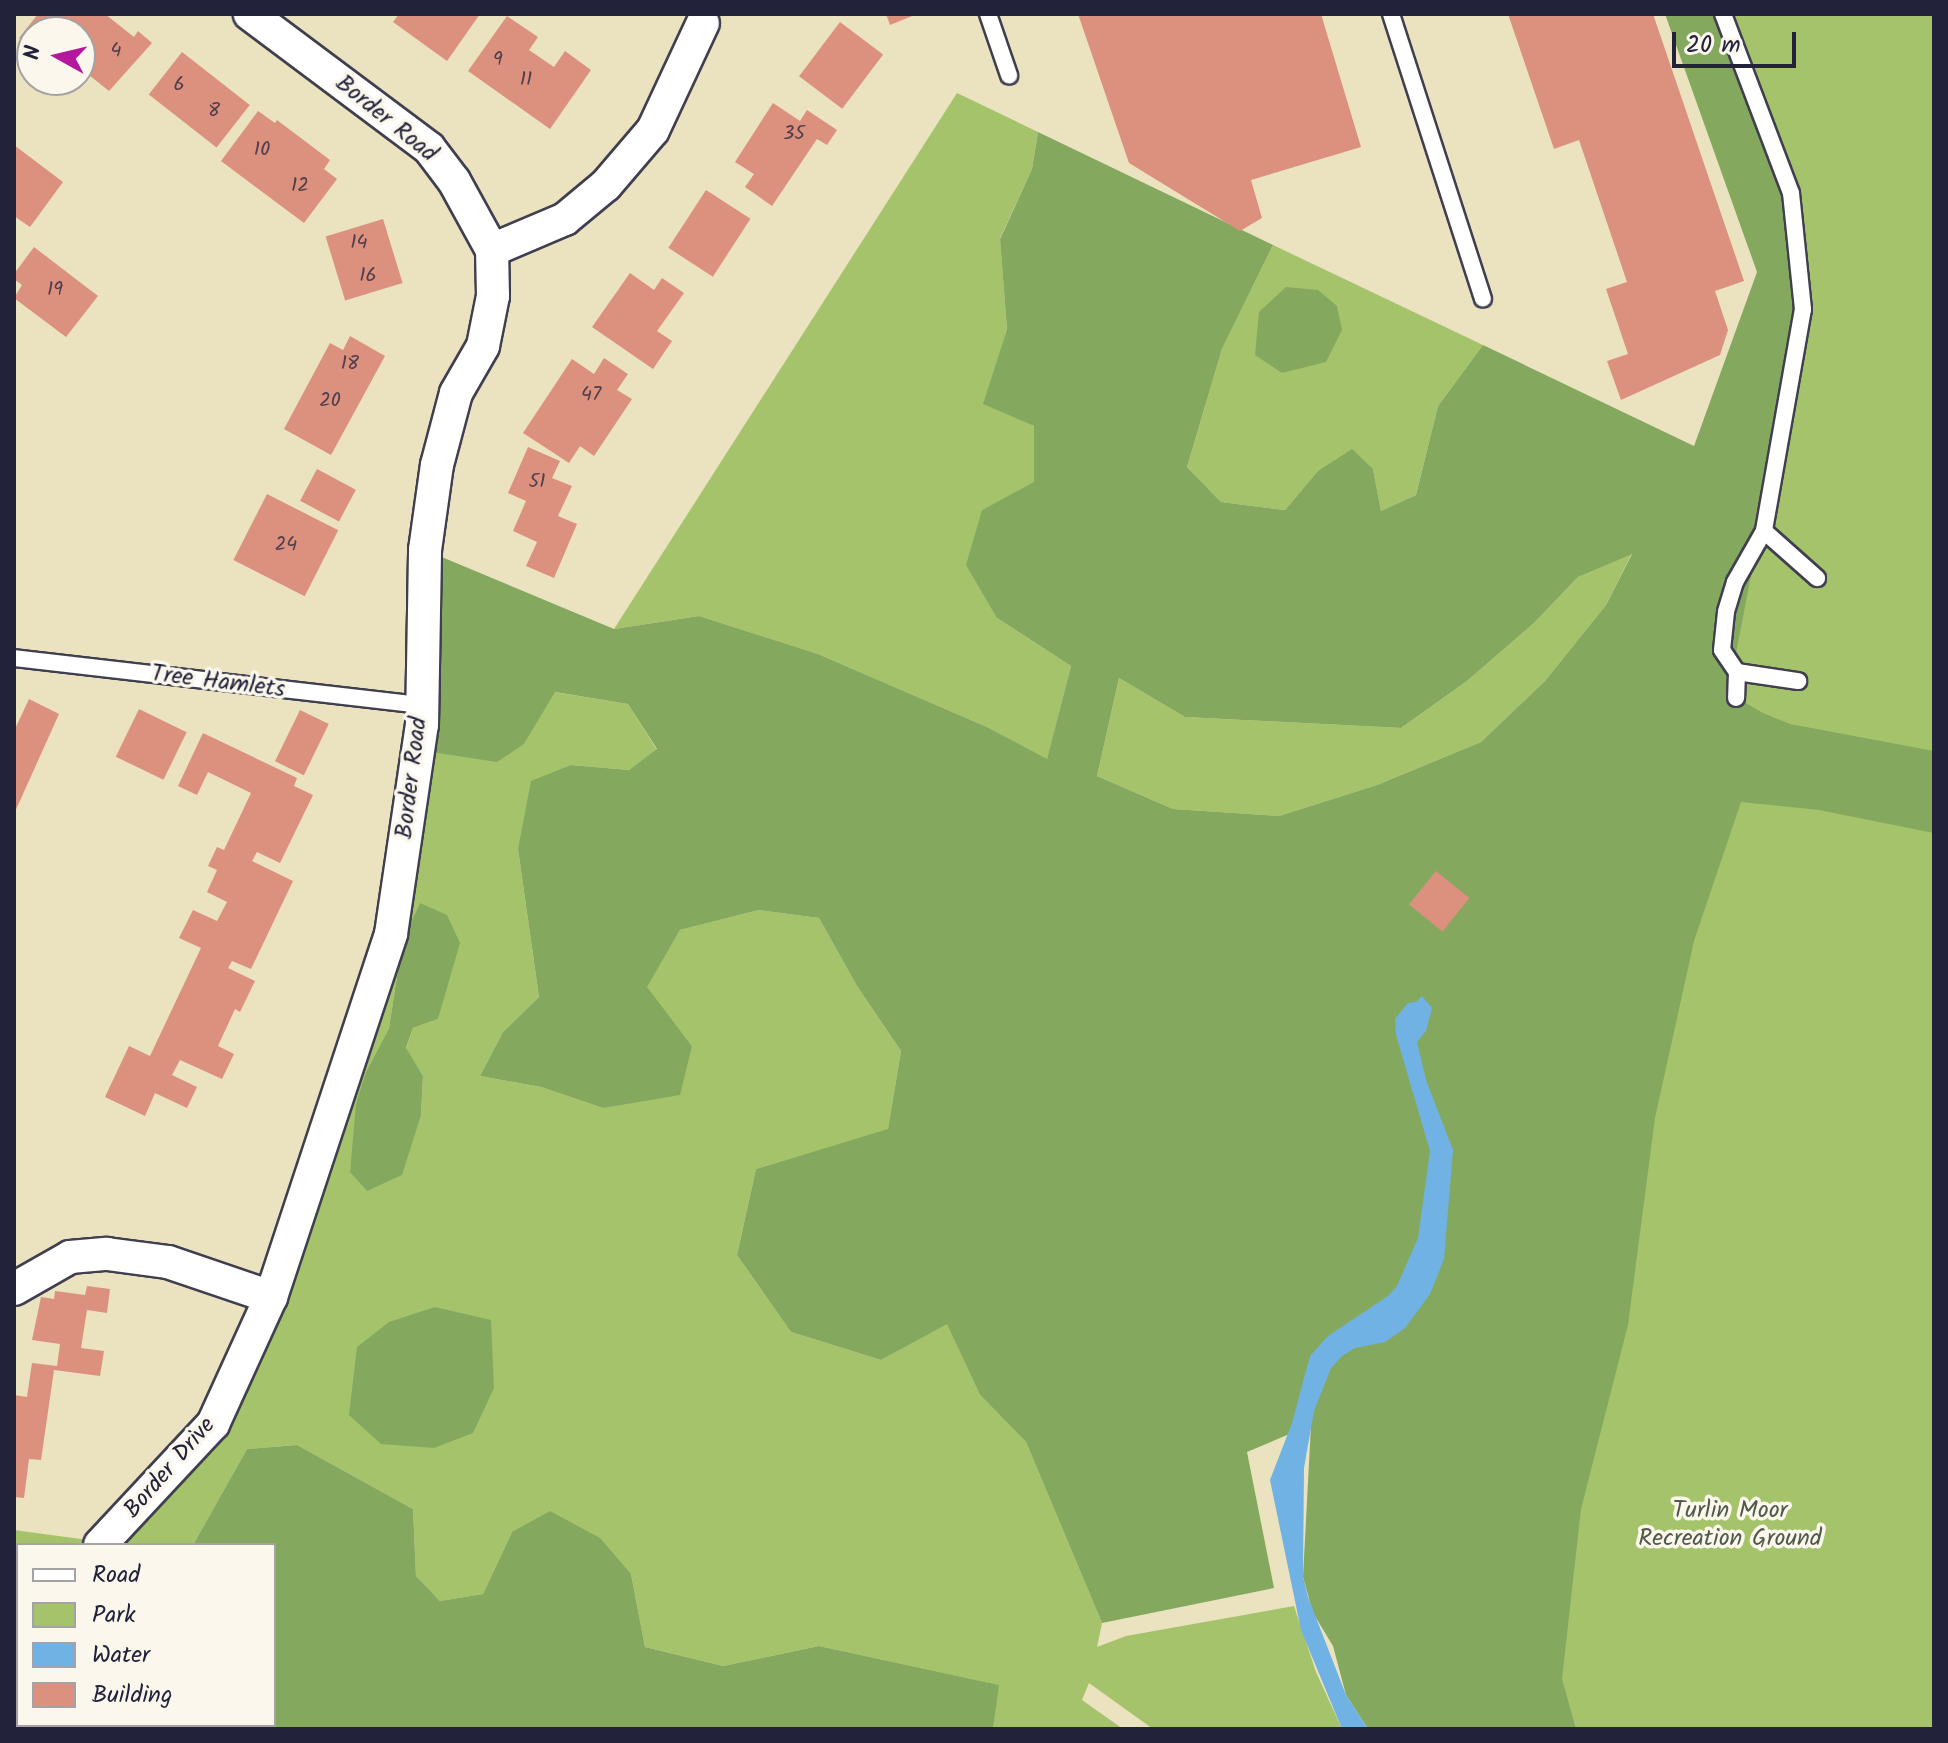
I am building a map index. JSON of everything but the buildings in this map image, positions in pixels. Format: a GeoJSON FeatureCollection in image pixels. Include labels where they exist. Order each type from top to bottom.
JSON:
{"type":"FeatureCollection","features":[{"type":"Feature","properties":{"kind":"street","name":"Border Road"},"geometry":{"type":"LineString","coordinates":[[257,16],[429,148],[454,181],[492,250],[493,296],[483,346],[456,393],[437,465],[425,550],[422,705],[391,934],[271,1297]]}},
{"type":"Feature","properties":{"kind":"street"},"geometry":{"type":"LineString","coordinates":[[492,250],[565,219],[606,185],[653,130],[710,19]]}},
{"type":"Feature","properties":{"kind":"street"},"geometry":{"type":"LineString","coordinates":[[14,1289],[70,1257],[107,1254],[168,1262],[271,1297]]}},
{"type":"Feature","properties":{"kind":"street","name":"Border Drive"},"geometry":{"type":"LineString","coordinates":[[102,1543],[213,1424],[271,1297]]}},
{"type":"Feature","properties":{"kind":"lane"},"geometry":{"type":"LineString","coordinates":[[988,14],[1009,75]]}},
{"type":"Feature","properties":{"kind":"lane"},"geometry":{"type":"LineString","coordinates":[[1391,14],[1483,299]]}},
{"type":"Feature","properties":{"kind":"lane"},"geometry":{"type":"LineString","coordinates":[[1723,14],[1791,193],[1803,309],[1764,531],[1735,582],[1726,612],[1722,650],[1737,672],[1736,698]]}},
{"type":"Feature","properties":{"kind":"lane"},"geometry":{"type":"LineString","coordinates":[[1764,531],[1817,578]]}},
{"type":"Feature","properties":{"kind":"lane","name":"Tree Hamlets"},"geometry":{"type":"LineString","coordinates":[[14,658],[422,705]]}},
{"type":"Feature","properties":{"kind":"lane"},"geometry":{"type":"LineString","coordinates":[[1737,672],[1798,681]]}},
{"type":"Feature","properties":{"kind":"green space"},"geometry":{"type":"Polygon","coordinates":[[[1665,14],[1723,14],[1791,193],[1803,309],[1729,689],[1737,698],[1763,713],[1790,724],[1934,751],[1934,833],[1819,810],[1741,802],[1694,941],[1655,1118],[1628,1325],[1581,1509],[1562,1679],[1576,1729],[1368,1729],[1346,1695],[1333,1646],[1313,1613],[1303,1577],[1311,1425],[1247,1452],[1274,1588],[1102,1623],[1026,1442],[980,1395],[947,1324],[881,1360],[791,1332],[737,1255],[756,1169],[888,1129],[901,1051],[857,986],[819,918],[759,910],[680,930],[647,987],[692,1046],[680,1095],[603,1108],[541,1087],[480,1076],[503,1032],[539,997],[518,849],[531,781],[571,765],[629,770],[657,749],[628,704],[555,692],[524,744],[497,762],[418,750],[425,550],[614,629],[699,616],[818,654],[987,727],[1047,759],[1071,666],[997,618],[966,565],[982,510],[1034,482],[1034,426],[983,404],[1007,329],[1000,239],[1032,169],[1038,132],[1273,245],[1222,349],[1187,467],[1221,502],[1285,510],[1318,471],[1352,449],[1373,469],[1381,511],[1416,495],[1438,406],[1483,345],[1694,446],[1757,272],[1665,14]],[[1632,554],[1578,577],[1534,623],[1467,681],[1401,728],[1185,717],[1119,678],[1097,776],[1173,809],[1279,816],[1377,785],[1481,742],[1545,681],[1606,605],[1632,554]]]}},
{"type":"Feature","properties":{"kind":"green space","name":"Turlin Moor Recreation Ground"},"geometry":{"type":"Polygon","coordinates":[[[1723,14],[1934,14],[1934,1729],[1512,1729],[1803,309],[1723,14]]]}},
{"type":"Feature","properties":{"kind":"green space"},"geometry":{"type":"Polygon","coordinates":[[[957,93],[1038,132],[1032,169],[1000,238],[1007,329],[984,403],[1034,426],[1034,483],[982,510],[997,618],[1071,666],[1047,760],[987,727],[818,654],[699,616],[614,629],[957,93]]]}},
{"type":"Feature","properties":{"kind":"green space"},"geometry":{"type":"Polygon","coordinates":[[[1273,245],[1483,345],[1438,406],[1416,495],[1381,511],[1373,469],[1318,471],[1285,510],[1221,502],[1187,467],[1222,349],[1273,245]]]}},
{"type":"Feature","properties":{"kind":"green space"},"geometry":{"type":"Polygon","coordinates":[[[1286,287],[1318,290],[1337,306],[1342,330],[1326,362],[1282,373],[1255,355],[1259,312],[1286,287]]]}},
{"type":"Feature","properties":{"kind":"green space"},"geometry":{"type":"Polygon","coordinates":[[[1632,553],[1606,605],[1545,681],[1481,742],[1377,785],[1279,816],[1173,809],[1097,776],[1119,678],[1185,717],[1401,728],[1467,681],[1534,623],[1578,577],[1632,553]]]}},
{"type":"Feature","properties":{"kind":"green space"},"geometry":{"type":"Polygon","coordinates":[[[554,692],[628,704],[657,750],[629,770],[571,765],[518,849],[539,997],[503,1032],[480,1076],[541,1087],[603,1108],[692,1046],[646,987],[680,930],[759,910],[819,918],[857,986],[901,1051],[888,1130],[756,1169],[737,1255],[791,1332],[881,1360],[947,1323],[980,1395],[1026,1442],[1102,1623],[1097,1647],[1126,1636],[1294,1606],[1316,1672],[1342,1729],[1153,1729],[1089,1683],[1082,1700],[1123,1729],[993,1729],[998,1685],[819,1646],[723,1666],[645,1647],[631,1574],[512,1532],[483,1594],[440,1601],[416,1576],[413,1509],[297,1445],[247,1449],[194,1543],[16,1543],[14,1643],[14,1530],[103,1542],[213,1424],[391,934],[418,750],[524,744],[554,692]],[[420,903],[403,938],[389,1028],[366,1072],[350,1171],[421,1115],[423,1076],[406,1049],[413,1028],[438,1019],[445,990],[420,903]]]}},
{"type":"Feature","properties":{"kind":"green space"},"geometry":{"type":"Polygon","coordinates":[[[420,903],[447,915],[460,943],[438,1019],[413,1028],[406,1048],[423,1076],[421,1115],[402,1175],[367,1191],[350,1172],[356,1104],[366,1072],[389,1028],[403,938],[420,903]]]}},
{"type":"Feature","properties":{"kind":"green space"},"geometry":{"type":"Polygon","coordinates":[[[435,1307],[491,1320],[494,1388],[473,1433],[434,1448],[381,1444],[349,1415],[357,1347],[389,1322],[435,1307]]]}},
{"type":"Feature","properties":{"kind":"green space"},"geometry":{"type":"Polygon","coordinates":[[[297,1445],[413,1509],[416,1576],[440,1601],[483,1594],[512,1532],[550,1511],[600,1538],[631,1574],[645,1647],[723,1666],[819,1646],[999,1685],[993,1729],[14,1729],[16,1642],[16,1727],[276,1727],[276,1543],[194,1543],[247,1449],[297,1445]]]}},
{"type":"Feature","properties":{"kind":"water"},"geometry":{"type":"Polygon","coordinates":[[[1422,996],[1432,1008],[1426,1031],[1417,1042],[1426,1080],[1453,1150],[1444,1259],[1430,1294],[1405,1328],[1385,1342],[1355,1348],[1331,1368],[1314,1411],[1304,1468],[1303,1577],[1346,1695],[1368,1729],[1342,1729],[1301,1630],[1270,1480],[1292,1423],[1310,1356],[1328,1336],[1388,1296],[1397,1286],[1418,1238],[1430,1151],[1396,1035],[1395,1019],[1408,1003],[1416,1002],[1422,996]]]}}]}
